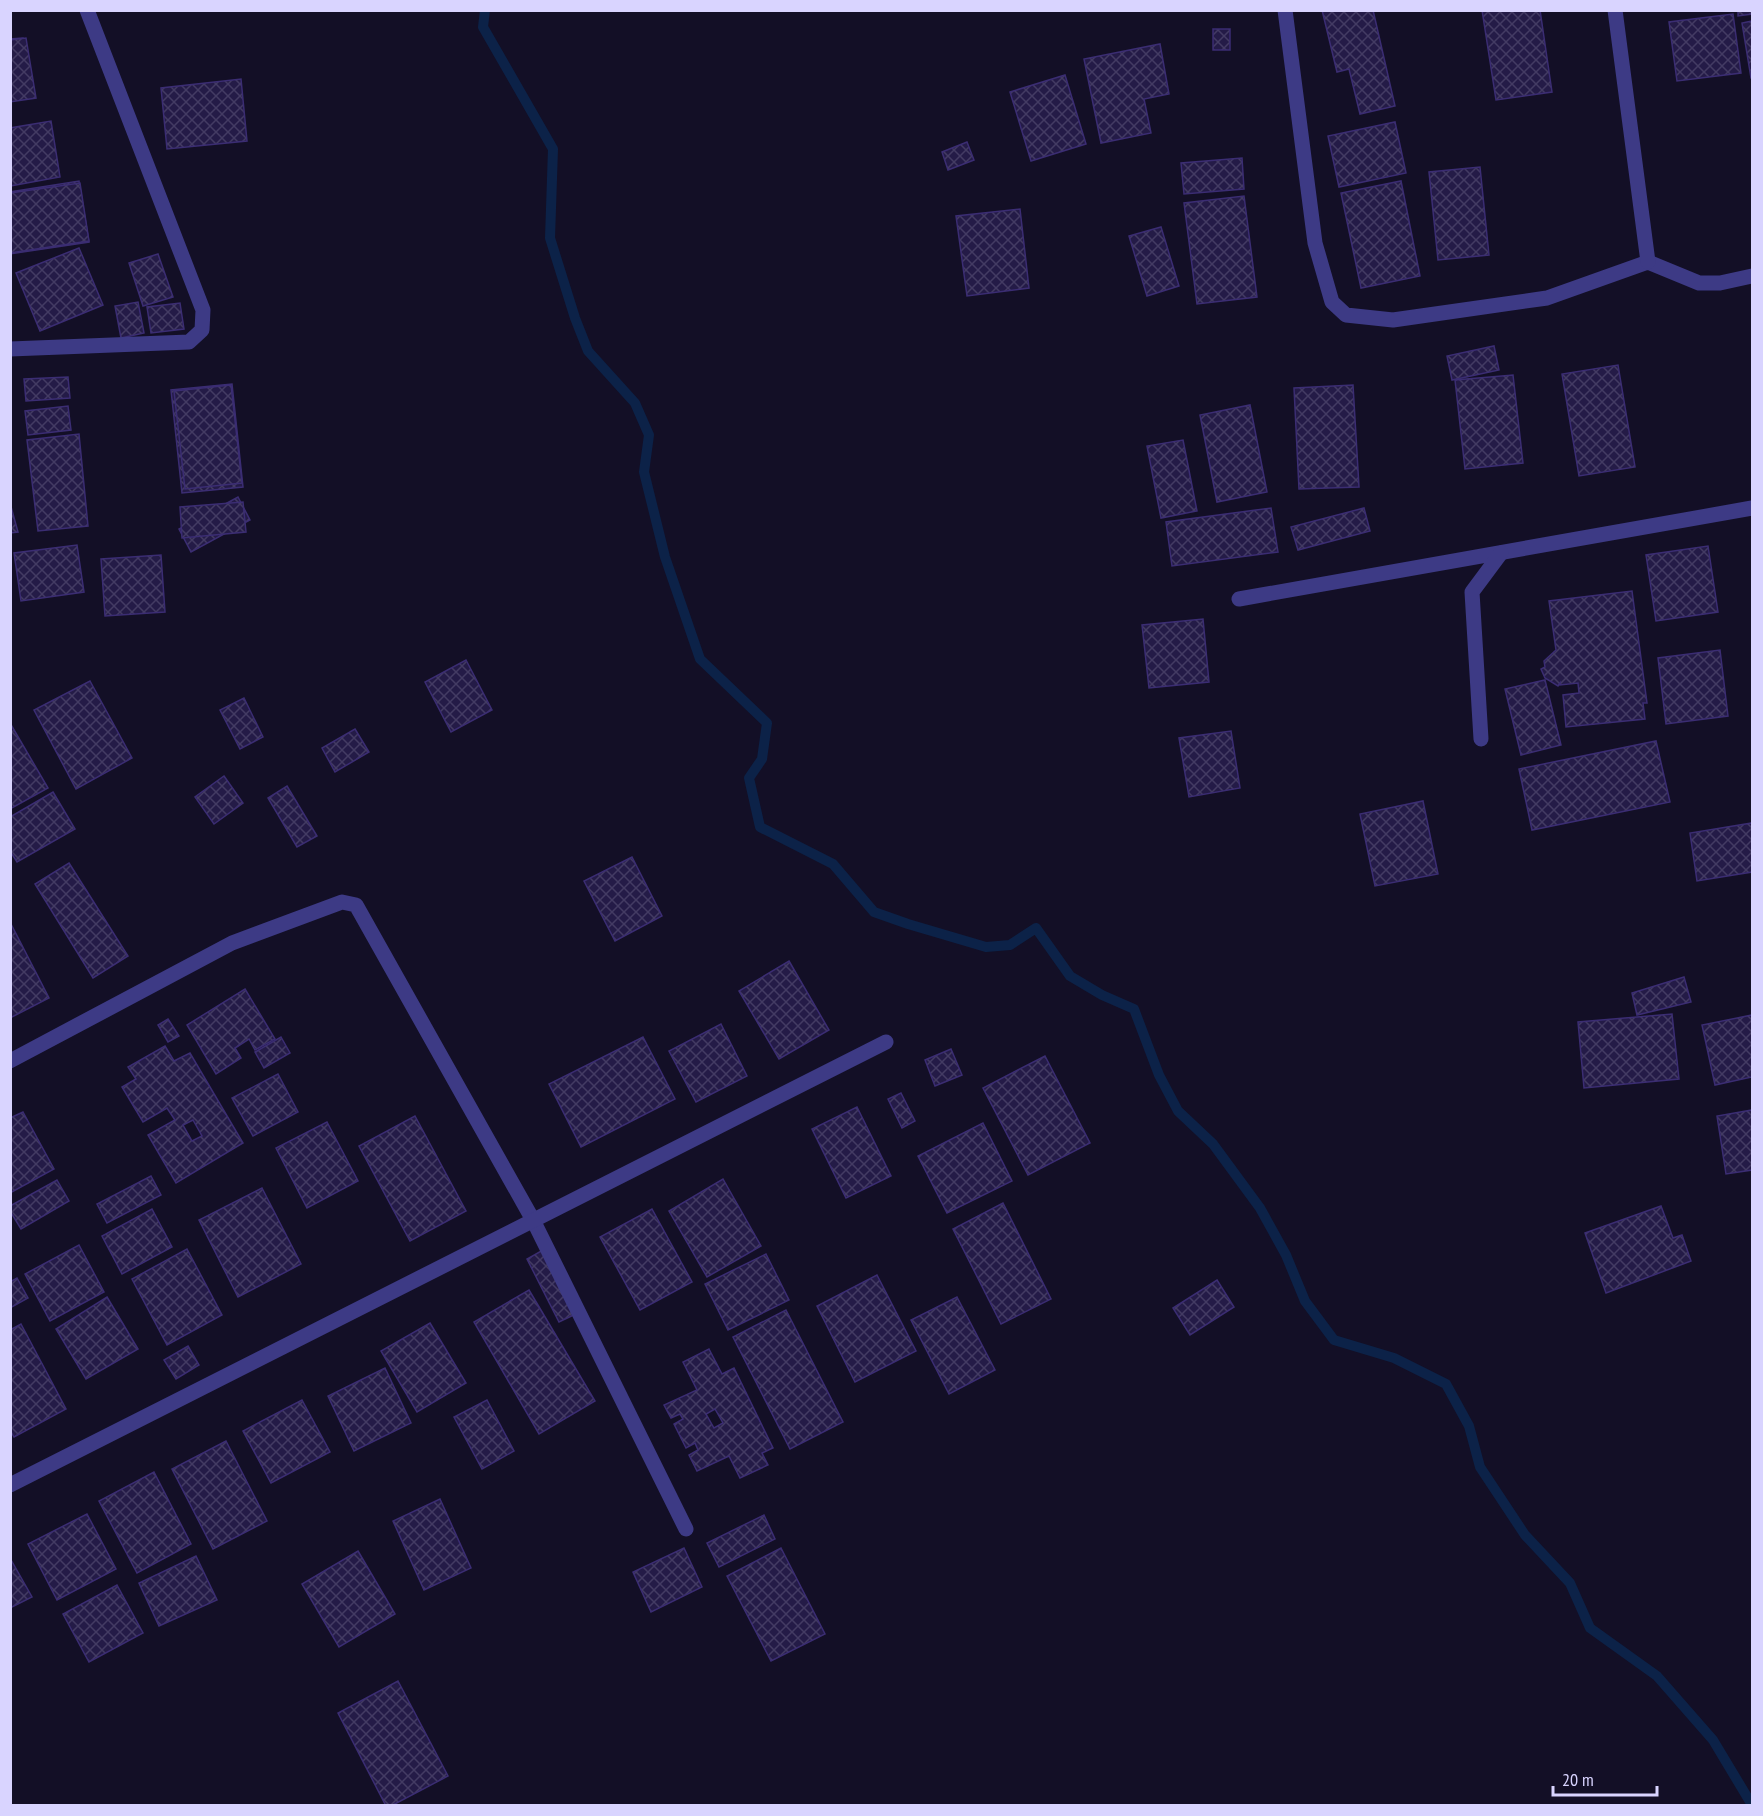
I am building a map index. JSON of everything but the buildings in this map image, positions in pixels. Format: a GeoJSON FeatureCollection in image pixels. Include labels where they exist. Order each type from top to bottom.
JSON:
{"type":"FeatureCollection","features":[{"type":"Feature","properties":{"kind":"street"},"geometry":{"type":"LineString","coordinates":[[10,349],[189,342],[202,330],[203,310],[87,10]]}},
{"type":"Feature","properties":{"kind":"street"},"geometry":{"type":"LineString","coordinates":[[1285,10],[1315,243],[1332,302],[1346,315],[1393,320],[1547,298],[1648,262],[1699,283],[1720,283],[1752,276]]}},
{"type":"Feature","properties":{"kind":"street"},"geometry":{"type":"LineString","coordinates":[[1615,10],[1648,262]]}},
{"type":"Feature","properties":{"kind":"street"},"geometry":{"type":"LineString","coordinates":[[1239,599],[1752,508]]}},
{"type":"Feature","properties":{"kind":"street"},"geometry":{"type":"LineString","coordinates":[[1481,739],[1472,592],[1501,553]]}},
{"type":"Feature","properties":{"kind":"street"},"geometry":{"type":"LineString","coordinates":[[10,1061],[232,943],[342,902],[356,905],[533,1220],[686,1528]]}},
{"type":"Feature","properties":{"kind":"street"},"geometry":{"type":"LineString","coordinates":[[10,1485],[886,1042]]}},
{"type":"Feature","properties":{"kind":"waterway"},"geometry":{"type":"LineString","coordinates":[[485,10],[483,27],[553,149],[550,238],[575,318],[588,351],[635,403],[649,435],[644,472],[665,557],[700,659],[767,723],[762,759],[749,778],[760,827],[833,864],[874,912],[986,947],[1010,945],[1036,928],[1070,976],[1102,995],[1134,1009],[1159,1075],[1178,1111],[1213,1144],[1260,1208],[1286,1255],[1305,1301],[1334,1340],[1394,1358],[1446,1384],[1469,1426],[1480,1467],[1525,1535],[1570,1583],[1590,1628],[1657,1676],[1713,1740],[1752,1805]]}}]}
